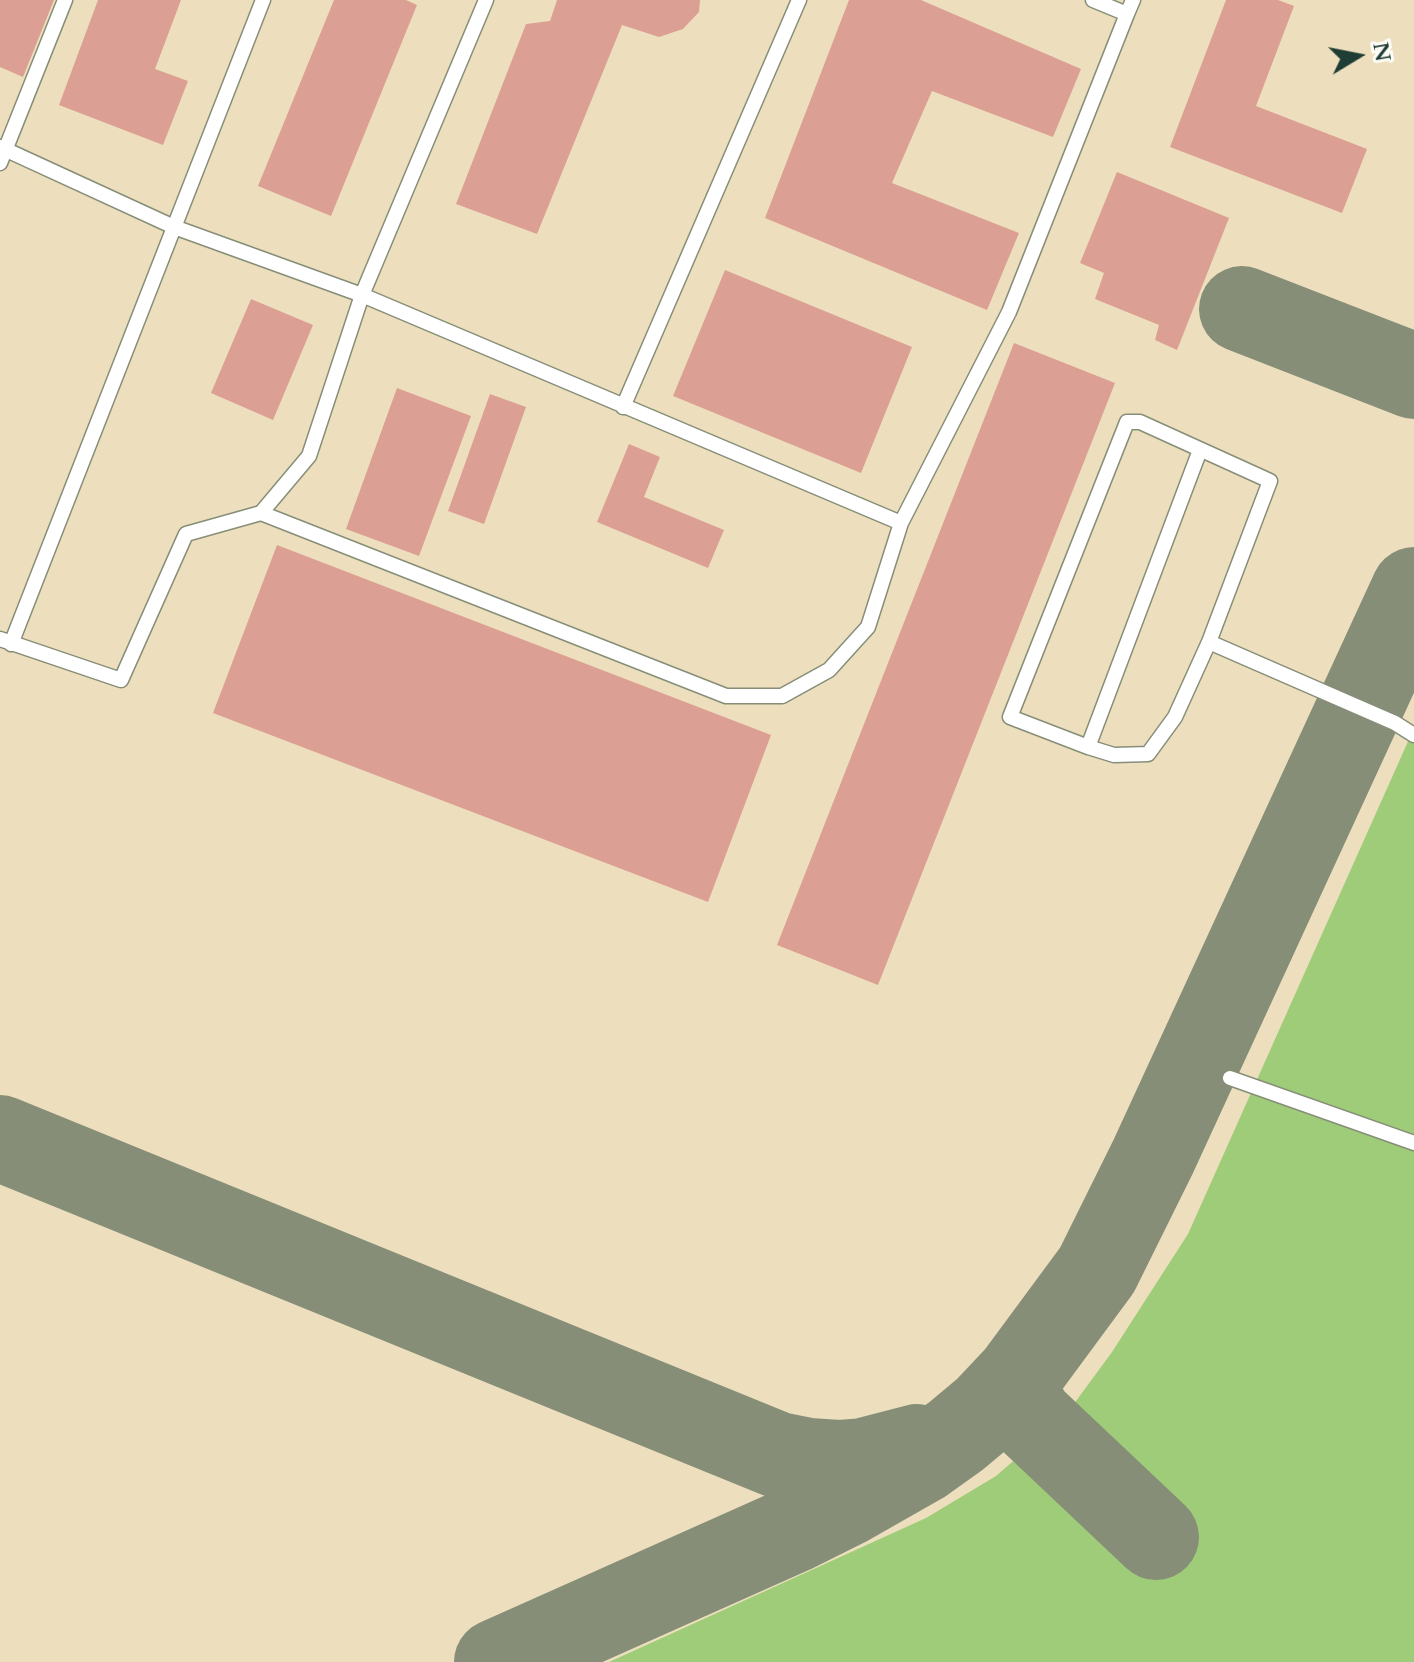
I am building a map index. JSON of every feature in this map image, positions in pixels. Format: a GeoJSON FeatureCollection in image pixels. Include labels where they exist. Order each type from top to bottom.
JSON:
{"type":"FeatureCollection","features":[{"type":"Feature","properties":{"kind":"lane"},"geometry":{"type":"LineString","coordinates":[[65,0],[2,153],[174,227],[362,295],[901,523]]}},
{"type":"Feature","properties":{"kind":"lane"},"geometry":{"type":"LineString","coordinates":[[263,0],[6,641],[121,680],[186,534],[261,513],[309,456],[362,295],[486,0]]}},
{"type":"Feature","properties":{"kind":"lane"},"geometry":{"type":"LineString","coordinates":[[623,407],[799,0]]}},
{"type":"Feature","properties":{"kind":"lane"},"geometry":{"type":"LineString","coordinates":[[261,513],[726,696],[782,696],[829,670],[868,627],[901,523],[1009,312],[1130,7],[1093,0]]}},
{"type":"Feature","properties":{"kind":"lane"},"geometry":{"type":"LineString","coordinates":[[1127,422],[1140,422],[1270,481],[1209,642],[1175,717],[1148,754],[1114,755],[1010,717],[1127,422]]}},
{"type":"Feature","properties":{"kind":"lane"},"geometry":{"type":"LineString","coordinates":[[1088,747],[1200,450]]}},
{"type":"Feature","properties":{"kind":"lane"},"geometry":{"type":"LineString","coordinates":[[1209,642],[1395,723],[1414,735]]}},
{"type":"Feature","properties":{"kind":"lane"},"geometry":{"type":"LineString","coordinates":[[1230,1078],[1414,1143]]}},
{"type":"Feature","properties":{"kind":"green space"},"geometry":{"type":"Polygon","coordinates":[[[1414,728],[1414,1662],[609,1662],[926,1518],[996,1476],[1065,1416],[1112,1352],[1188,1234],[1414,728]]]}},
{"type":"Feature","properties":{"kind":"building"},"geometry":{"type":"Polygon","coordinates":[[[0,0],[54,0],[23,77],[0,67],[0,0]]]}},
{"type":"Feature","properties":{"kind":"building"},"geometry":{"type":"Polygon","coordinates":[[[98,0],[181,0],[155,69],[188,81],[163,145],[59,105],[98,0]]]}},
{"type":"Feature","properties":{"kind":"building"},"geometry":{"type":"Polygon","coordinates":[[[334,0],[406,0],[417,5],[331,216],[258,186],[334,0]]]}},
{"type":"Feature","properties":{"kind":"building"},"geometry":{"type":"Polygon","coordinates":[[[557,0],[700,0],[699,12],[683,29],[659,37],[622,25],[537,234],[456,204],[526,24],[550,21],[557,0]]]}},
{"type":"Feature","properties":{"kind":"building"},"geometry":{"type":"Polygon","coordinates":[[[849,0],[921,0],[1081,69],[1053,137],[932,91],[892,183],[1019,233],[987,310],[765,218],[849,0]]]}},
{"type":"Feature","properties":{"kind":"building"},"geometry":{"type":"Polygon","coordinates":[[[1226,0],[1278,0],[1294,6],[1256,106],[1367,149],[1342,213],[1170,147],[1226,0]]]}},
{"type":"Feature","properties":{"kind":"building"},"geometry":{"type":"Polygon","coordinates":[[[1117,172],[1229,218],[1177,350],[1155,340],[1159,325],[1095,299],[1104,273],[1080,263],[1117,172]]]}},
{"type":"Feature","properties":{"kind":"building"},"geometry":{"type":"Polygon","coordinates":[[[725,270],[912,347],[861,473],[673,396],[725,270]]]}},
{"type":"Feature","properties":{"kind":"building"},"geometry":{"type":"Polygon","coordinates":[[[251,299],[313,325],[273,420],[211,393],[251,299]]]}},
{"type":"Feature","properties":{"kind":"building"},"geometry":{"type":"Polygon","coordinates":[[[1014,343],[1115,383],[878,985],[777,945],[1014,343]]]}},
{"type":"Feature","properties":{"kind":"building"},"geometry":{"type":"Polygon","coordinates":[[[397,388],[471,416],[419,556],[346,529],[397,388]]]}},
{"type":"Feature","properties":{"kind":"building"},"geometry":{"type":"Polygon","coordinates":[[[490,394],[526,407],[484,524],[448,511],[490,394]]]}},
{"type":"Feature","properties":{"kind":"building"},"geometry":{"type":"Polygon","coordinates":[[[629,444],[660,457],[644,497],[724,530],[708,568],[597,522],[629,444]]]}},
{"type":"Feature","properties":{"kind":"building"},"geometry":{"type":"Polygon","coordinates":[[[277,545],[771,735],[708,902],[213,713],[277,545]]]}},
{"type":"Feature","properties":{"kind":"taxiway"},"geometry":{"type":"LineString","coordinates":[[1242,309],[1414,376]]}},
{"type":"Feature","properties":{"kind":"taxiway"},"geometry":{"type":"LineString","coordinates":[[497,1662],[849,1502],[921,1461],[956,1436],[987,1410],[1018,1377],[1097,1270],[1153,1157],[1414,590]]}},
{"type":"Feature","properties":{"kind":"taxiway"},"geometry":{"type":"LineString","coordinates":[[0,1138],[778,1455],[838,1463],[863,1461],[917,1447]]}},
{"type":"Feature","properties":{"kind":"taxiway"},"geometry":{"type":"LineString","coordinates":[[1018,1377],[1018,1396],[1030,1418],[1156,1537]]}}]}
